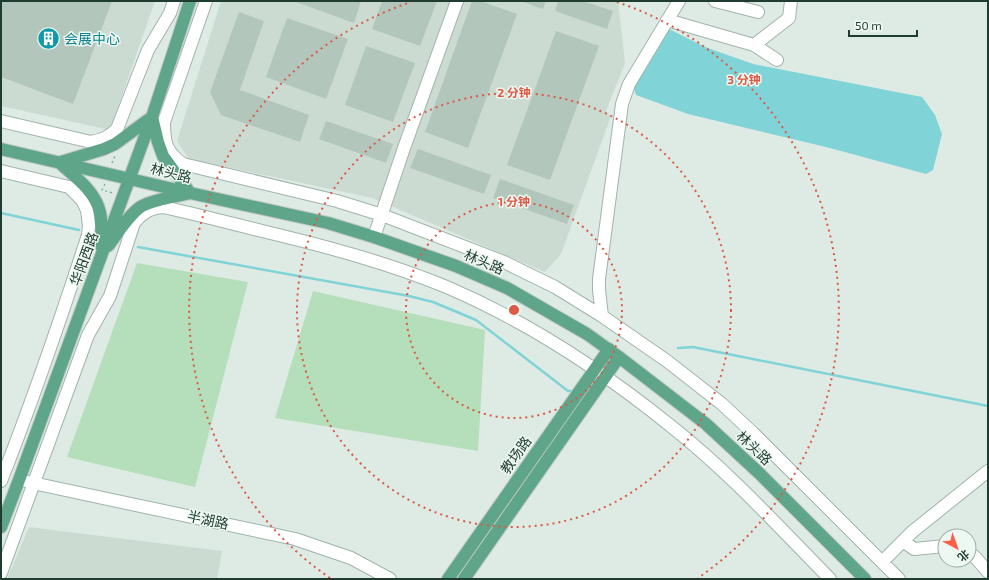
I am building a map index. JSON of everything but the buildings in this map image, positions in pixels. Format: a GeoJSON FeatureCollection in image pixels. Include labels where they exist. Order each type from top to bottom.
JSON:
{"type":"FeatureCollection","features":[{"type":"Feature","properties":{"kind":"main road","name":"华阳西路"},"geometry":{"type":"LineString","coordinates":[[1,527],[152,117],[190,1]]}},
{"type":"Feature","properties":{"kind":"main road"},"geometry":{"type":"LineString","coordinates":[[152,117],[163,156],[190,193],[142,206],[135,212],[102,254],[99,207],[85,187],[60,163],[115,144],[152,117]]}},
{"type":"Feature","properties":{"kind":"main road","name":"林头路"},"geometry":{"type":"LineString","coordinates":[[1,149],[328,223],[374,237],[456,266],[507,288],[587,334],[609,349],[706,424],[759,473],[865,579]]}},
{"type":"Feature","properties":{"kind":"main road","name":"教场路"},"geometry":{"type":"LineString","coordinates":[[448,579],[609,349]]}},
{"type":"Feature","properties":{"kind":"main road","name":"教场路"},"geometry":{"type":"LineString","coordinates":[[464,579],[619,357]]}},
{"type":"Feature","properties":{"kind":"street"},"geometry":{"type":"LineString","coordinates":[[1,121],[91,142],[110,136],[117,129],[148,50],[170,13],[174,1]]}},
{"type":"Feature","properties":{"kind":"street"},"geometry":{"type":"LineString","coordinates":[[206,1],[164,122],[164,134],[169,151],[183,164],[337,201],[382,215],[504,262],[555,287],[602,316],[667,361],[722,404],[899,579]]}},
{"type":"Feature","properties":{"kind":"street"},"geometry":{"type":"LineString","coordinates":[[374,237],[404,148],[457,1]]}},
{"type":"Feature","properties":{"kind":"street"},"geometry":{"type":"LineString","coordinates":[[602,316],[599,279],[622,104],[629,84],[679,1]]}},
{"type":"Feature","properties":{"kind":"street"},"geometry":{"type":"LineString","coordinates":[[715,1],[758,12]]}},
{"type":"Feature","properties":{"kind":"street"},"geometry":{"type":"LineString","coordinates":[[754,45],[789,18],[791,1]]}},
{"type":"Feature","properties":{"kind":"street"},"geometry":{"type":"LineString","coordinates":[[667,20],[754,45],[777,60]]}},
{"type":"Feature","properties":{"kind":"street"},"geometry":{"type":"LineString","coordinates":[[1,171],[69,187],[82,200],[87,210],[89,226],[88,235],[59,326],[26,418],[1,481]]}},
{"type":"Feature","properties":{"kind":"street"},"geometry":{"type":"LineString","coordinates":[[1,573],[88,335],[110,296],[134,223],[141,215],[154,208],[163,207],[321,245],[420,277],[456,291],[503,314],[561,347],[594,369],[646,406],[697,447],[830,579]]}},
{"type":"Feature","properties":{"kind":"street"},"geometry":{"type":"LineString","coordinates":[[882,562],[912,532],[988,471]]}},
{"type":"Feature","properties":{"kind":"street","name":"半湖路"},"geometry":{"type":"LineString","coordinates":[[19,480],[295,539],[351,558],[390,579]]}},
{"type":"Feature","properties":{"kind":"street"},"geometry":{"type":"LineString","coordinates":[[903,541],[914,549],[937,547]]}},
{"type":"Feature","properties":{"kind":"street"},"geometry":{"type":"LineString","coordinates":[[977,559],[988,572]]}},
{"type":"Feature","properties":{"kind":"shaded area"},"geometry":{"type":"Polygon","coordinates":[[[1,1],[155,1],[110,130],[1,106],[1,1]]]}},
{"type":"Feature","properties":{"kind":"shaded area"},"geometry":{"type":"Polygon","coordinates":[[[221,1],[618,1],[625,63],[606,111],[611,116],[561,254],[545,272],[372,198],[189,159],[177,141],[221,1]]]}},
{"type":"Feature","properties":{"kind":"shaded area"},"geometry":{"type":"Polygon","coordinates":[[[29,527],[222,551],[217,579],[7,579],[29,527]]]}},
{"type":"Feature","properties":{"kind":"green space"},"geometry":{"type":"Polygon","coordinates":[[[137,263],[248,282],[195,487],[67,457],[137,263]]]}},
{"type":"Feature","properties":{"kind":"green space"},"geometry":{"type":"Polygon","coordinates":[[[313,291],[485,330],[478,451],[275,418],[313,291]]]}},
{"type":"Feature","properties":{"kind":"water"},"geometry":{"type":"Polygon","coordinates":[[[667,28],[705,47],[753,64],[922,97],[935,115],[942,134],[933,170],[926,174],[826,147],[688,114],[636,95],[632,82],[667,28]]]}},
{"type":"Feature","properties":{"kind":"waterway"},"geometry":{"type":"LineString","coordinates":[[1,213],[79,230]]}},
{"type":"Feature","properties":{"kind":"waterway"},"geometry":{"type":"LineString","coordinates":[[138,247],[409,296],[433,302],[476,320],[568,391],[573,391]]}},
{"type":"Feature","properties":{"kind":"waterway"},"geometry":{"type":"LineString","coordinates":[[678,348],[693,347],[988,406]]}},
{"type":"Feature","properties":{"kind":"place","name":"会展中心"},"geometry":{"type":"Point","coordinates":[49,39]}}]}
